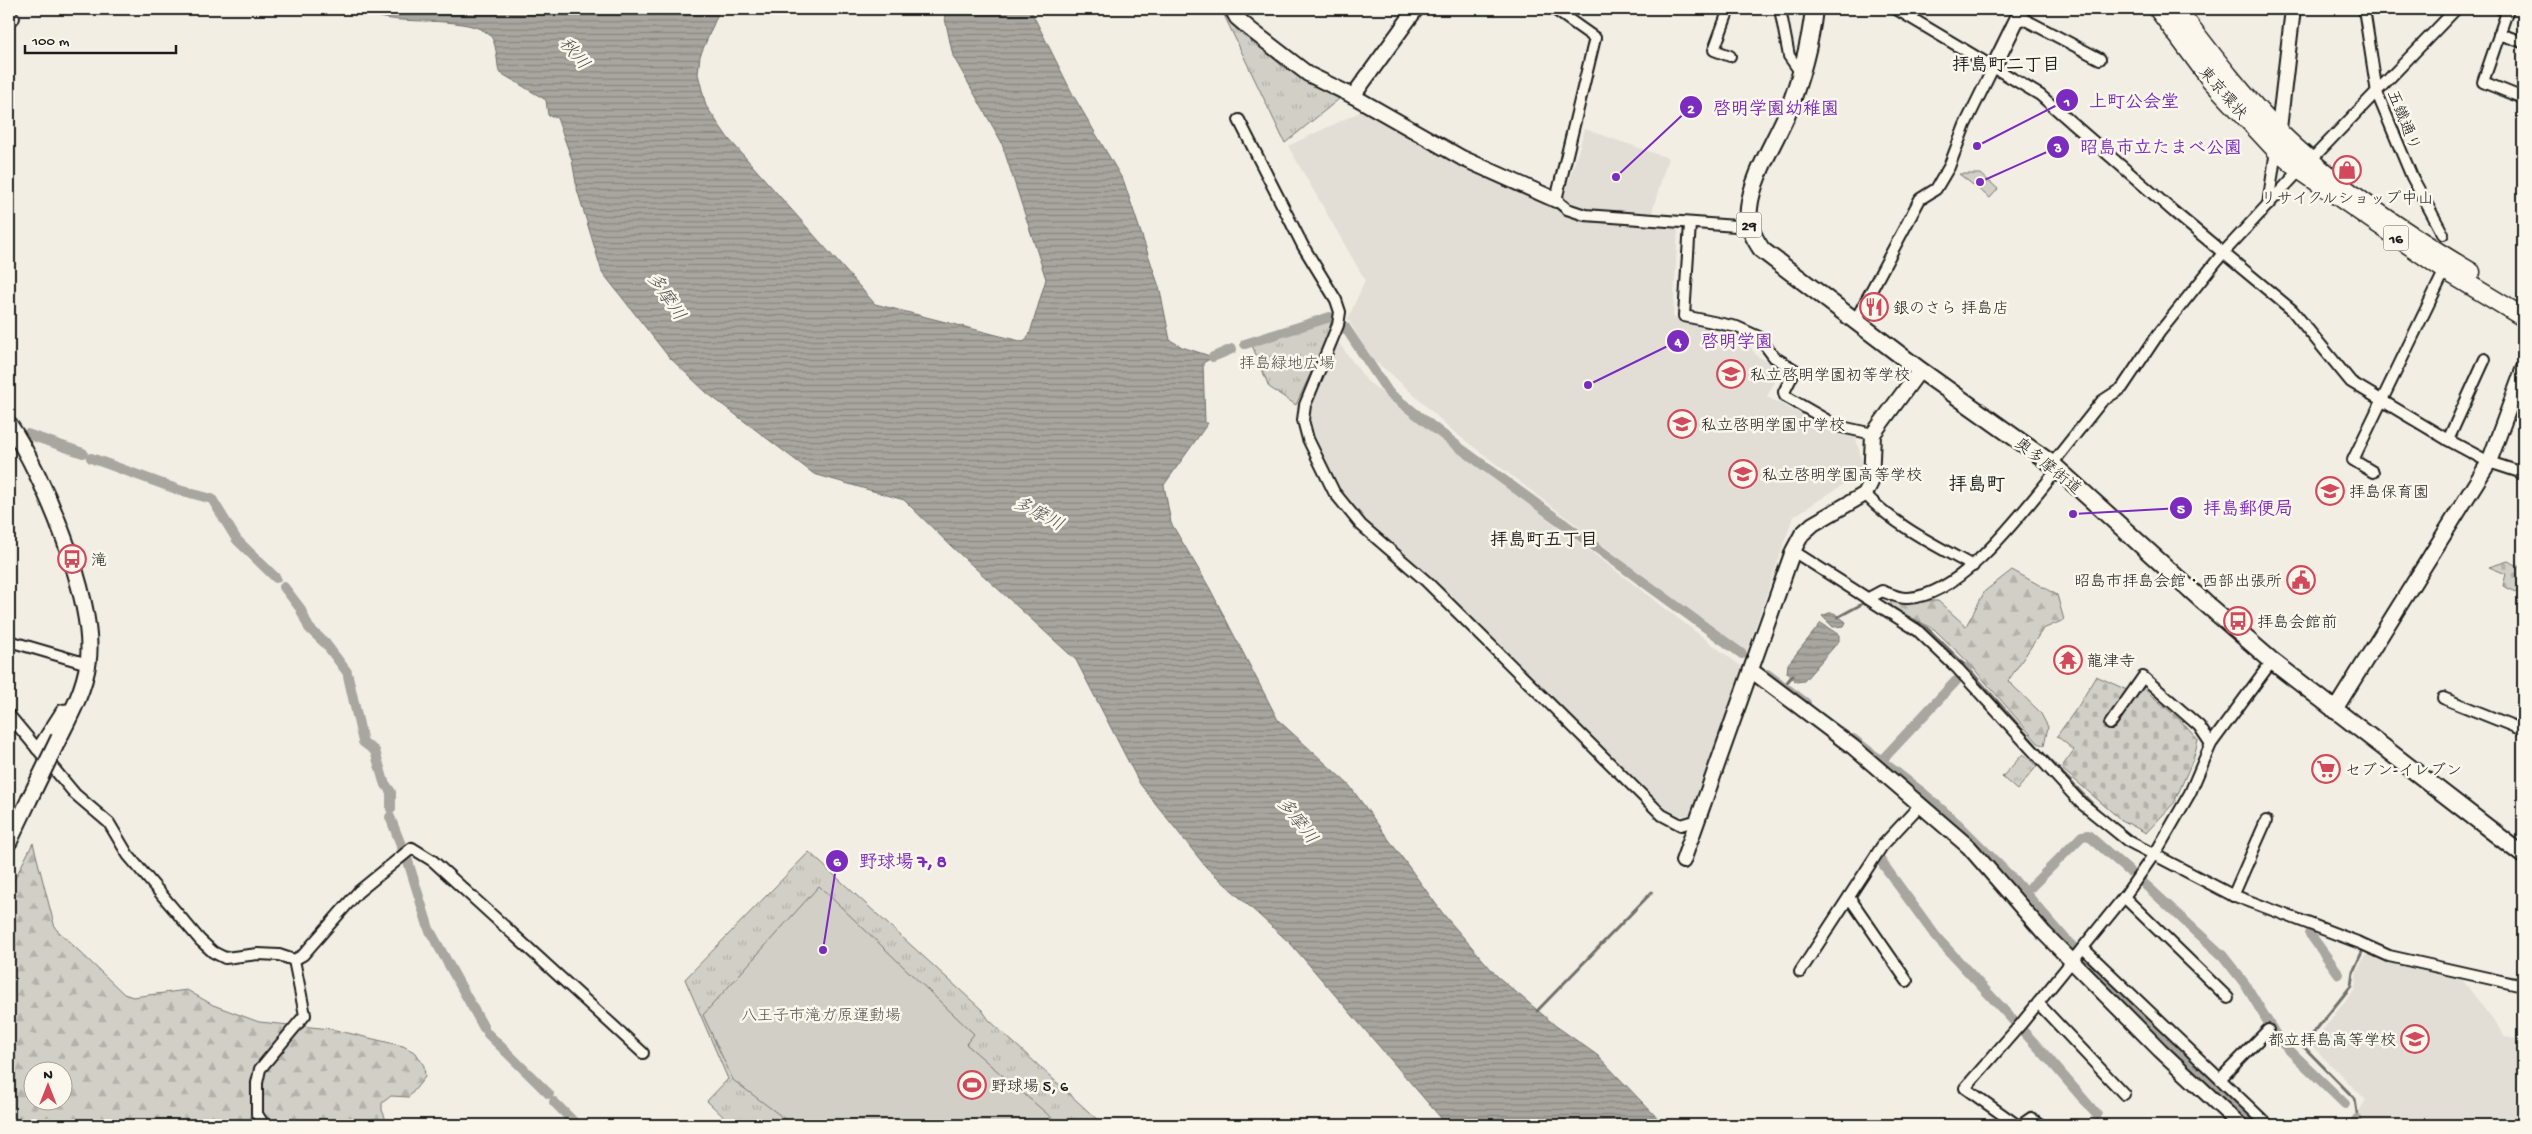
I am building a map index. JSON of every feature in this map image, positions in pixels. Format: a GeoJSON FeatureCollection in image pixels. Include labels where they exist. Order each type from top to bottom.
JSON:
{"type":"FeatureCollection","features":[{"type":"Feature","properties":{"kind":"highway","name":"東京環状"},"geometry":{"type":"LineString","coordinates":[[2158,9],[2210,79],[2276,150],[2305,165],[2367,203],[2452,261],[2523,303]]}},
{"type":"Feature","properties":{"kind":"highway","name":"東京環状"},"geometry":{"type":"LineString","coordinates":[[2177,9],[2224,71],[2305,165],[2444,270],[2523,317]]}},
{"type":"Feature","properties":{"kind":"main road","name":"奥多摩街道"},"geometry":{"type":"LineString","coordinates":[[1814,9],[1808,49],[1801,73],[1786,114],[1751,196],[1750,227],[1762,250],[1920,370],[2055,466],[2204,603],[2272,661],[2334,711],[2523,855]]}},
{"type":"Feature","properties":{"kind":"main road"},"geometry":{"type":"LineString","coordinates":[[9,424],[28,455],[43,485],[81,591],[88,626],[88,664],[81,691],[9,842]]}},
{"type":"Feature","properties":{"kind":"street"},"geometry":{"type":"LineString","coordinates":[[1232,9],[1237,18],[1299,67],[1462,158],[1556,200],[1567,209],[1585,215],[1750,227]]}},
{"type":"Feature","properties":{"kind":"street"},"geometry":{"type":"LineString","coordinates":[[1354,96],[1416,9]]}},
{"type":"Feature","properties":{"kind":"street"},"geometry":{"type":"LineString","coordinates":[[1554,9],[1595,38],[1556,200]]}},
{"type":"Feature","properties":{"kind":"street"},"geometry":{"type":"LineString","coordinates":[[1729,9],[1714,50],[1730,56]]}},
{"type":"Feature","properties":{"kind":"street"},"geometry":{"type":"LineString","coordinates":[[1780,9],[1789,56],[1801,73]]}},
{"type":"Feature","properties":{"kind":"street"},"geometry":{"type":"LineString","coordinates":[[1896,9],[2040,95],[2292,310],[2351,382],[2382,402],[2489,462],[2523,473]]}},
{"type":"Feature","properties":{"kind":"street"},"geometry":{"type":"LineString","coordinates":[[2268,206],[2293,9]]}},
{"type":"Feature","properties":{"kind":"street","name":"五鐵通り"},"geometry":{"type":"LineString","coordinates":[[2364,9],[2377,93],[2412,177],[2443,234]]}},
{"type":"Feature","properties":{"kind":"street"},"geometry":{"type":"LineString","coordinates":[[2501,9],[2507,12],[2483,82],[2523,98]]}},
{"type":"Feature","properties":{"kind":"street"},"geometry":{"type":"LineString","coordinates":[[1868,599],[1882,591],[1906,598],[1922,596],[1946,586],[1973,566],[2055,466],[2102,401],[2122,388],[2160,333],[2223,253],[2305,165],[2377,93],[2452,11]]}},
{"type":"Feature","properties":{"kind":"street"},"geometry":{"type":"LineString","coordinates":[[1855,321],[1920,199],[1936,189],[1950,167],[1965,125],[2020,13],[2100,59]]}},
{"type":"Feature","properties":{"kind":"street"},"geometry":{"type":"LineString","coordinates":[[2500,34],[2523,42]]}},
{"type":"Feature","properties":{"kind":"street"},"geometry":{"type":"LineString","coordinates":[[1239,120],[1303,246],[1336,300],[1340,312],[1338,325],[1305,405],[1303,420],[1308,439],[1334,492],[1361,525],[1426,580],[1662,815],[1681,825],[1698,820]]}},
{"type":"Feature","properties":{"kind":"street"},"geometry":{"type":"LineString","coordinates":[[2412,177],[2423,174]]}},
{"type":"Feature","properties":{"kind":"street"},"geometry":{"type":"LineString","coordinates":[[1690,224],[1684,316],[1737,327],[1759,337],[1774,357],[1795,370],[1784,392],[1785,396],[1837,426],[1873,434]]}},
{"type":"Feature","properties":{"kind":"street"},"geometry":{"type":"LineString","coordinates":[[2372,472],[2353,460],[2444,270]]}},
{"type":"Feature","properties":{"kind":"street"},"geometry":{"type":"LineString","coordinates":[[2448,440],[2484,359]]}},
{"type":"Feature","properties":{"kind":"street"},"geometry":{"type":"LineString","coordinates":[[1683,861],[1793,551],[1802,534],[1813,524],[1865,494],[1871,482],[1873,434],[1920,370]]}},
{"type":"Feature","properties":{"kind":"street"},"geometry":{"type":"LineString","coordinates":[[2334,711],[2489,462],[2523,370]]}},
{"type":"Feature","properties":{"kind":"street"},"geometry":{"type":"LineString","coordinates":[[1865,494],[1878,508],[1901,525],[1973,566]]}},
{"type":"Feature","properties":{"kind":"street"},"geometry":{"type":"LineString","coordinates":[[1793,551],[1917,630],[1958,669],[2081,804],[2128,841],[2156,851],[2233,896],[2342,936],[2388,956],[2523,986]]}},
{"type":"Feature","properties":{"kind":"street"},"geometry":{"type":"LineString","coordinates":[[9,641],[88,664]]}},
{"type":"Feature","properties":{"kind":"street"},"geometry":{"type":"LineString","coordinates":[[2016,1125],[1965,1088],[2038,1003],[2124,897],[2156,851],[2190,793],[2210,744],[2272,661]]}},
{"type":"Feature","properties":{"kind":"street"},"geometry":{"type":"LineString","coordinates":[[1752,671],[1853,747],[1970,847],[2044,932],[2074,958],[2160,1050],[2240,1125]]}},
{"type":"Feature","properties":{"kind":"street"},"geometry":{"type":"LineString","coordinates":[[2110,724],[2143,677],[2199,726],[2210,744]]}},
{"type":"Feature","properties":{"kind":"street"},"geometry":{"type":"LineString","coordinates":[[2443,698],[2523,730]]}},
{"type":"Feature","properties":{"kind":"street"},"geometry":{"type":"LineString","coordinates":[[37,749],[62,710],[73,709]]}},
{"type":"Feature","properties":{"kind":"street"},"geometry":{"type":"LineString","coordinates":[[9,715],[75,794],[109,823],[128,855],[200,940],[213,952],[225,958],[258,954],[279,955],[294,960],[303,955],[358,892],[412,848],[433,860],[643,1053]]}},
{"type":"Feature","properties":{"kind":"street"},"geometry":{"type":"LineString","coordinates":[[1800,972],[1882,846],[1921,804]]}},
{"type":"Feature","properties":{"kind":"street"},"geometry":{"type":"LineString","coordinates":[[2233,896],[2266,821]]}},
{"type":"Feature","properties":{"kind":"street"},"geometry":{"type":"LineString","coordinates":[[1849,897],[1907,981]]}},
{"type":"Feature","properties":{"kind":"street"},"geometry":{"type":"LineString","coordinates":[[2124,897],[2228,998]]}},
{"type":"Feature","properties":{"kind":"street"},"geometry":{"type":"LineString","coordinates":[[2083,948],[2268,1125]]}},
{"type":"Feature","properties":{"kind":"street"},"geometry":{"type":"LineString","coordinates":[[264,1125],[258,1114],[257,1083],[260,1069],[305,1015],[294,960]]}},
{"type":"Feature","properties":{"kind":"street"},"geometry":{"type":"LineString","coordinates":[[2038,1003],[2124,1094]]}},
{"type":"Feature","properties":{"kind":"street"},"geometry":{"type":"LineString","coordinates":[[2220,1079],[2268,1030]]}},
{"type":"Feature","properties":{"kind":"street"},"geometry":{"type":"LineString","coordinates":[[2021,1125],[2031,1118],[2041,1125]]}},
{"type":"Feature","properties":{"kind":"shaded area"},"geometry":{"type":"Polygon","coordinates":[[[1362,111],[1556,210],[1678,227],[1673,317],[1733,331],[1746,341],[1757,356],[1781,368],[1767,397],[1830,429],[1855,434],[1863,466],[1853,478],[1793,517],[1746,654],[1454,432],[1390,373],[1370,358],[1348,319],[1365,280],[1288,146],[1362,111]]]}},
{"type":"Feature","properties":{"kind":"shaded area"},"geometry":{"type":"Polygon","coordinates":[[[1585,129],[1668,158],[1652,212],[1589,211],[1567,203],[1564,197],[1585,129]]]}},
{"type":"Feature","properties":{"kind":"shaded area"},"geometry":{"type":"Polygon","coordinates":[[[1338,342],[1367,381],[1742,667],[1693,815],[1677,816],[1666,809],[1429,574],[1376,532],[1341,492],[1320,453],[1311,429],[1310,408],[1338,342]]]}},
{"type":"Feature","properties":{"kind":"shaded area","name":"都立拝島高等学校"},"geometry":{"type":"Polygon","coordinates":[[[2367,953],[2461,978],[2505,1036],[2523,1042],[2523,1125],[2350,1125],[2366,1100],[2311,1045],[2355,988],[2357,970],[2367,953]]]}},
{"type":"Feature","properties":{"kind":"green space"},"geometry":{"type":"Polygon","coordinates":[[[1224,15],[1282,66],[1339,99],[1285,143],[1224,15]]]}},
{"type":"Feature","properties":{"kind":"green space"},"geometry":{"type":"Polygon","coordinates":[[[1959,174],[1981,174],[1998,189],[1990,198],[1959,174]]]}},
{"type":"Feature","properties":{"kind":"green space","name":"拝島緑地広場"},"geometry":{"type":"Polygon","coordinates":[[[1331,321],[1329,334],[1296,405],[1269,387],[1252,345],[1331,321]]]}},
{"type":"Feature","properties":{"kind":"green space"},"geometry":{"type":"Polygon","coordinates":[[[2508,561],[2523,568],[2523,595],[2503,586],[2506,574],[2489,567],[2508,561]]]}},
{"type":"Feature","properties":{"kind":"green space"},"geometry":{"type":"Polygon","coordinates":[[[2012,570],[2057,595],[2064,620],[2043,629],[2008,681],[2040,712],[2048,727],[2044,746],[2038,743],[1968,662],[1934,629],[1892,608],[1890,600],[1938,601],[1966,626],[1985,591],[2012,570]]]}},
{"type":"Feature","properties":{"kind":"green space"},"geometry":{"type":"Polygon","coordinates":[[[2096,676],[2127,690],[2133,682],[2137,683],[2179,719],[2198,740],[2194,757],[2174,803],[2146,833],[2120,819],[2061,768],[2074,750],[2057,736],[2079,705],[2096,676]]]}},
{"type":"Feature","properties":{"kind":"green space"},"geometry":{"type":"Polygon","coordinates":[[[2023,754],[2037,766],[2017,790],[2002,777],[2023,754]]]}},
{"type":"Feature","properties":{"kind":"green space"},"geometry":{"type":"Polygon","coordinates":[[[33,843],[55,928],[124,994],[133,997],[187,990],[213,1005],[259,1022],[331,1029],[403,1046],[416,1053],[424,1066],[425,1077],[409,1097],[391,1096],[382,1103],[382,1110],[388,1125],[9,1125],[9,890],[33,843]]]}},
{"type":"Feature","properties":{"kind":"green space","name":"八王子市滝ガ原運動場"},"geometry":{"type":"Polygon","coordinates":[[[809,852],[982,1010],[989,1020],[1103,1125],[732,1125],[707,1101],[728,1079],[685,979],[809,852]]]}},
{"type":"Feature","properties":{"kind":"green space","name":"八王子市滝ガ原運動場"},"geometry":{"type":"Polygon","coordinates":[[[819,886],[974,1034],[966,1044],[1060,1125],[793,1125],[733,1080],[703,1015],[819,886]]]}},
{"type":"Feature","properties":{"kind":"water"},"geometry":{"type":"Polygon","coordinates":[[[359,9],[720,9],[700,56],[698,74],[706,106],[728,138],[875,304],[1024,342],[1030,333],[1046,279],[1001,141],[953,56],[943,9],[1030,9],[1073,95],[1124,182],[1160,290],[1170,340],[1182,347],[1213,357],[1203,363],[1205,423],[1208,423],[1164,485],[1171,523],[1209,587],[1278,720],[1349,785],[1444,915],[1497,976],[1556,1026],[1597,1055],[1664,1125],[1447,1125],[1291,944],[1206,867],[1140,784],[1076,660],[951,546],[904,500],[814,474],[707,393],[668,356],[602,272],[577,189],[572,160],[557,118],[548,115],[546,100],[499,72],[492,38],[485,31],[461,24],[388,18],[375,16],[359,9]]]}},
{"type":"Feature","properties":{"kind":"water"},"geometry":{"type":"Polygon","coordinates":[[[1834,613],[1846,622],[1844,626],[1833,627],[1822,616],[1834,613]]]}},
{"type":"Feature","properties":{"kind":"water"},"geometry":{"type":"Polygon","coordinates":[[[1821,623],[1839,635],[1839,641],[1804,681],[1796,682],[1787,673],[1788,664],[1821,623]]]}},
{"type":"Feature","properties":{"kind":"waterway"},"geometry":{"type":"LineString","coordinates":[[1245,344],[1330,317]]}},
{"type":"Feature","properties":{"kind":"waterway"},"geometry":{"type":"LineString","coordinates":[[1345,327],[1389,393],[1460,448],[1742,654]]}},
{"type":"Feature","properties":{"kind":"waterway"},"geometry":{"type":"LineString","coordinates":[[1213,357],[1232,349]]}},
{"type":"Feature","properties":{"kind":"waterway"},"geometry":{"type":"LineString","coordinates":[[27,434],[83,453]]}},
{"type":"Feature","properties":{"kind":"waterway"},"geometry":{"type":"LineString","coordinates":[[91,458],[179,490],[212,499],[237,540],[276,578]]}},
{"type":"Feature","properties":{"kind":"waterway"},"geometry":{"type":"LineString","coordinates":[[284,587],[300,608],[309,628],[326,644],[347,672]]}},
{"type":"Feature","properties":{"kind":"waterway"},"geometry":{"type":"LineString","coordinates":[[1877,599],[1927,628],[1968,668],[2041,751],[2101,813]]}},
{"type":"Feature","properties":{"kind":"waterway"},"geometry":{"type":"LineString","coordinates":[[1838,617],[1862,604]]}},
{"type":"Feature","properties":{"kind":"waterway"},"geometry":{"type":"LineString","coordinates":[[1767,674],[1806,703]]}},
{"type":"Feature","properties":{"kind":"waterway"},"geometry":{"type":"LineString","coordinates":[[1784,686],[1793,675]]}},
{"type":"Feature","properties":{"kind":"waterway"},"geometry":{"type":"LineString","coordinates":[[348,676],[363,742],[375,751],[384,782],[391,792],[391,809]]}},
{"type":"Feature","properties":{"kind":"waterway"},"geometry":{"type":"LineString","coordinates":[[1882,760],[1956,681]]}},
{"type":"Feature","properties":{"kind":"waterway"},"geometry":{"type":"LineString","coordinates":[[1853,739],[1923,793],[1959,825],[2014,880],[2068,942],[2256,1125]]}},
{"type":"Feature","properties":{"kind":"waterway"},"geometry":{"type":"LineString","coordinates":[[390,817],[403,850]]}},
{"type":"Feature","properties":{"kind":"waterway"},"geometry":{"type":"LineString","coordinates":[[2030,888],[2082,836],[2088,835],[2129,871]]}},
{"type":"Feature","properties":{"kind":"waterway"},"geometry":{"type":"LineString","coordinates":[[1877,856],[1937,938],[2048,1058],[2097,1115]]}},
{"type":"Feature","properties":{"kind":"waterway"},"geometry":{"type":"LineString","coordinates":[[407,858],[429,929],[484,1028]]}},
{"type":"Feature","properties":{"kind":"waterway"},"geometry":{"type":"LineString","coordinates":[[2138,878],[2223,956],[2245,984],[2279,1040],[2345,1104]]}},
{"type":"Feature","properties":{"kind":"waterway"},"geometry":{"type":"LineString","coordinates":[[1537,1011],[1652,892]]}},
{"type":"Feature","properties":{"kind":"waterway"},"geometry":{"type":"LineString","coordinates":[[2310,934],[2339,974]]}},
{"type":"Feature","properties":{"kind":"waterway"},"geometry":{"type":"LineString","coordinates":[[2358,1120],[2355,1099],[2303,1046],[2351,986],[2353,972],[2362,952]]}},
{"type":"Feature","properties":{"kind":"waterway"},"geometry":{"type":"LineString","coordinates":[[2494,975],[2523,979]]}},
{"type":"Feature","properties":{"kind":"waterway"},"geometry":{"type":"LineString","coordinates":[[488,1034],[549,1094]]}},
{"type":"Feature","properties":{"kind":"waterway"},"geometry":{"type":"LineString","coordinates":[[554,1102],[577,1125]]}},
{"type":"Feature","properties":{"kind":"waterway"},"geometry":{"type":"LineString","coordinates":[[2353,1125],[2357,1119]]}},
{"type":"Feature","properties":{"kind":"place","name":"上町公会堂"},"geometry":{"type":"Point","coordinates":[1977,146]}},
{"type":"Feature","properties":{"kind":"place","name":"リサイクルショップ中山"},"geometry":{"type":"Point","coordinates":[2347,170]}},
{"type":"Feature","properties":{"kind":"place","name":"啓明学園幼稚園"},"geometry":{"type":"Point","coordinates":[1616,177]}},
{"type":"Feature","properties":{"kind":"place","name":"昭島市立たまべ公園"},"geometry":{"type":"Point","coordinates":[1980,182]}},
{"type":"Feature","properties":{"kind":"place","name":"銀のさら 拝島店"},"geometry":{"type":"Point","coordinates":[1874,307]}},
{"type":"Feature","properties":{"kind":"place","name":"私立啓明学園初等学校"},"geometry":{"type":"Point","coordinates":[1731,374]}},
{"type":"Feature","properties":{"kind":"place","name":"啓明学園"},"geometry":{"type":"Point","coordinates":[1588,385]}},
{"type":"Feature","properties":{"kind":"place","name":"私立啓明学園中学校"},"geometry":{"type":"Point","coordinates":[1682,424]}},
{"type":"Feature","properties":{"kind":"place","name":"私立啓明学園高等学校"},"geometry":{"type":"Point","coordinates":[1743,474]}},
{"type":"Feature","properties":{"kind":"place","name":"拝島保育園"},"geometry":{"type":"Point","coordinates":[2330,491]}},
{"type":"Feature","properties":{"kind":"place","name":"拝島郵便局"},"geometry":{"type":"Point","coordinates":[2073,514]}},
{"type":"Feature","properties":{"kind":"place","name":"滝"},"geometry":{"type":"Point","coordinates":[72,559]}},
{"type":"Feature","properties":{"kind":"place","name":"昭島市拝島会館・西部出張所"},"geometry":{"type":"Point","coordinates":[2301,580]}},
{"type":"Feature","properties":{"kind":"place","name":"拝島会館前"},"geometry":{"type":"Point","coordinates":[2238,621]}},
{"type":"Feature","properties":{"kind":"place","name":"龍津寺"},"geometry":{"type":"Point","coordinates":[2068,660]}},
{"type":"Feature","properties":{"kind":"place","name":"セブン-イレブン"},"geometry":{"type":"Point","coordinates":[2326,769]}},
{"type":"Feature","properties":{"kind":"place","name":"野球場 7, 8"},"geometry":{"type":"Point","coordinates":[823,950]}},
{"type":"Feature","properties":{"kind":"place","name":"都立拝島高等学校"},"geometry":{"type":"Point","coordinates":[2415,1039]}},
{"type":"Feature","properties":{"kind":"place","name":"野球場 5, 6"},"geometry":{"type":"Point","coordinates":[972,1085]}},
{"type":"Feature","properties":{"kind":"district","name":"拝島町二丁目"},"geometry":{"type":"Point","coordinates":[2006,64]}},
{"type":"Feature","properties":{"kind":"district","name":"拝島町"},"geometry":{"type":"Point","coordinates":[1977,483]}},
{"type":"Feature","properties":{"kind":"district","name":"拝島町五丁目"},"geometry":{"type":"Point","coordinates":[1544,539]}},
{"type":"Feature","properties":{"kind":"water label","name":"秋川"},"geometry":{"type":"Point","coordinates":[575,53]}},
{"type":"Feature","properties":{"kind":"water label","name":"多摩川"},"geometry":{"type":"Point","coordinates":[667,296]}},
{"type":"Feature","properties":{"kind":"water label","name":"多摩川"},"geometry":{"type":"Point","coordinates":[1039,513]}},
{"type":"Feature","properties":{"kind":"water label","name":"多摩川"},"geometry":{"type":"Point","coordinates":[1298,820]}}]}
